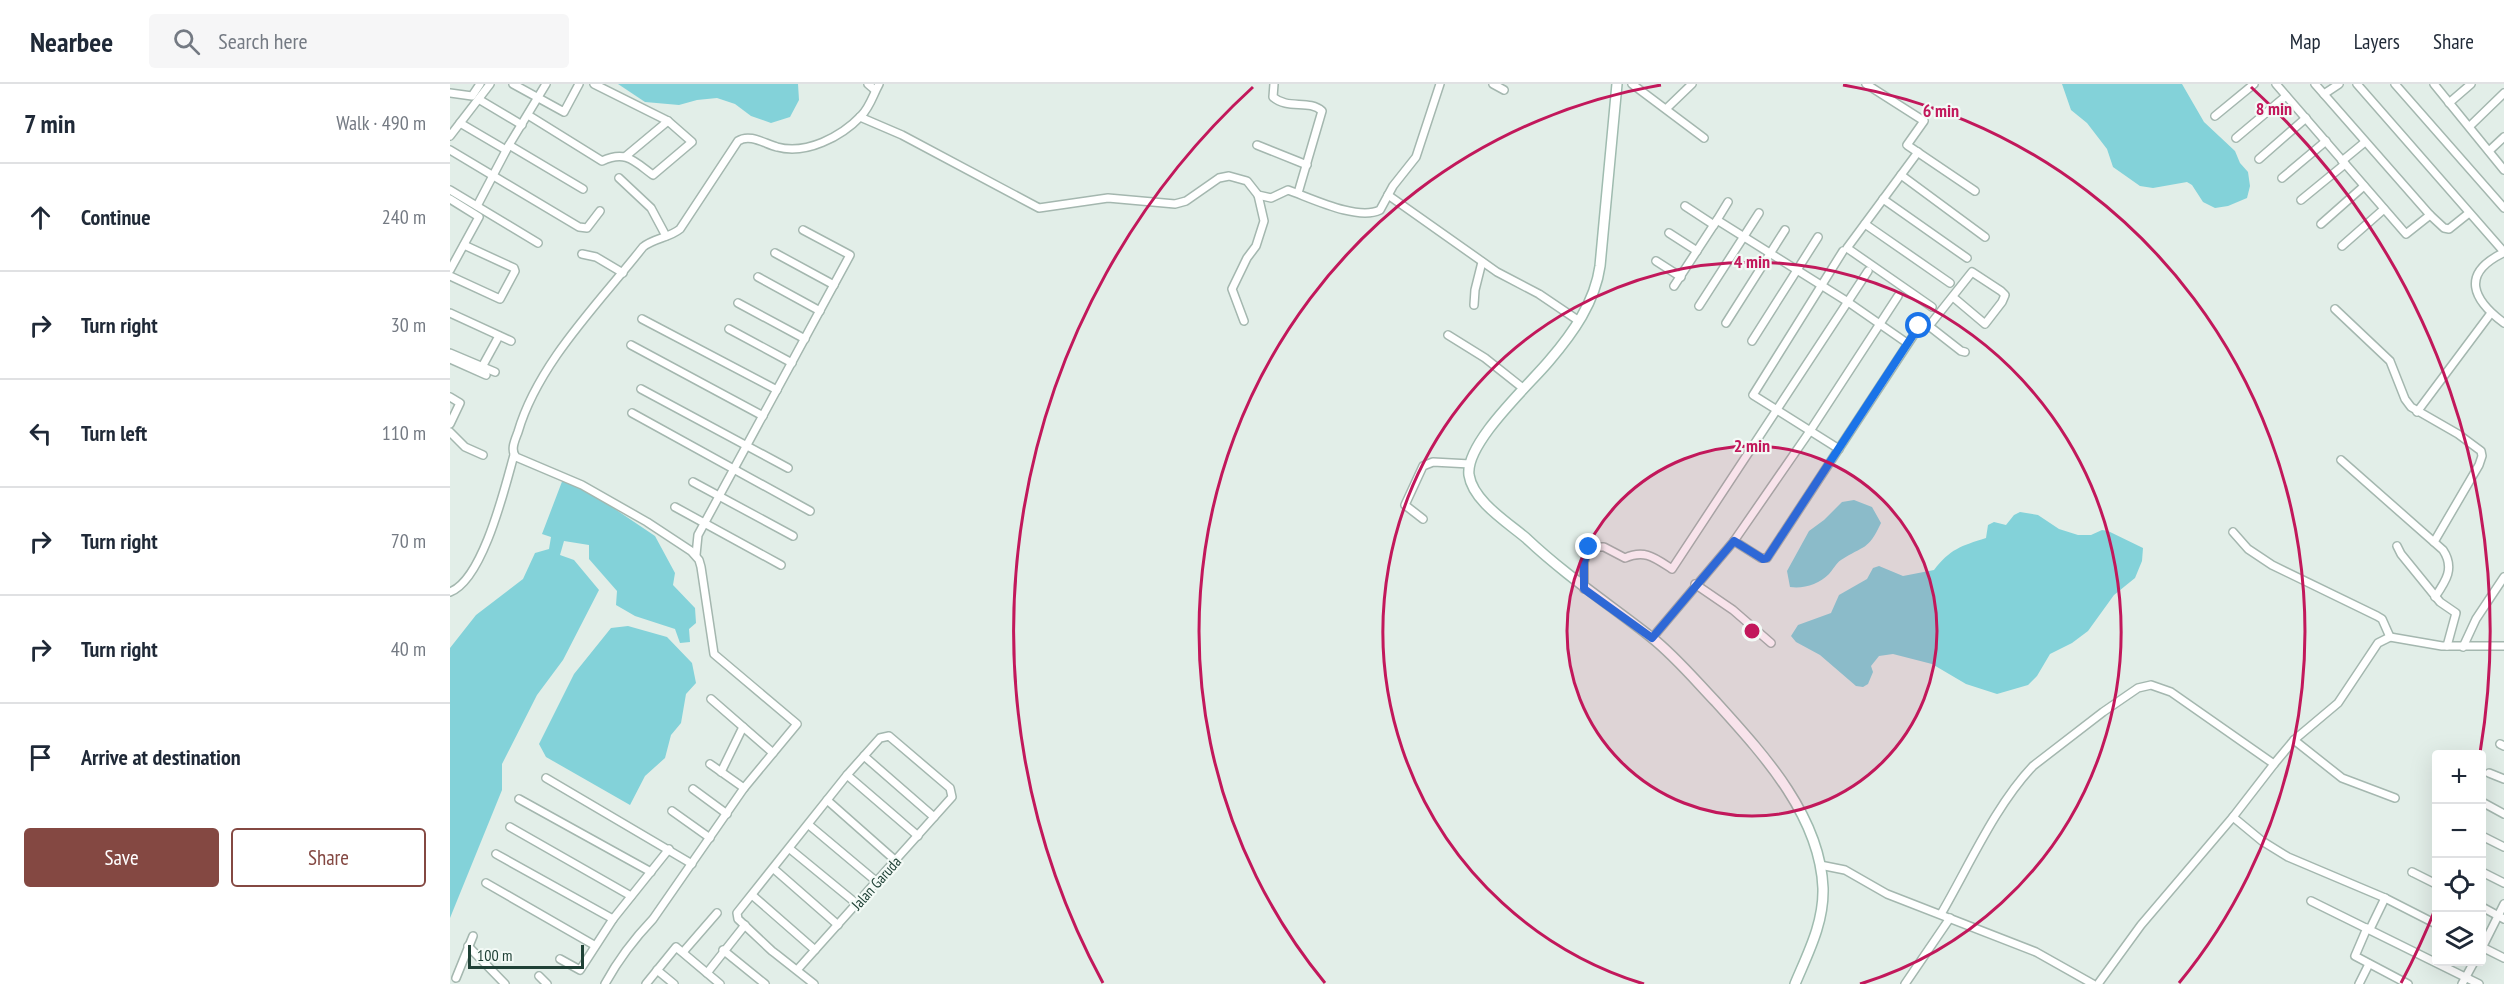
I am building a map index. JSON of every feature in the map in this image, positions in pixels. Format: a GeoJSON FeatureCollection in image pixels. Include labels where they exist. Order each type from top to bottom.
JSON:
{"type":"FeatureCollection","features":[{"type":"Feature","properties":{"kind":"street"},"geometry":{"type":"LineString","coordinates":[[513,84],[564,112],[579,84]]}},
{"type":"Feature","properties":{"kind":"street"},"geometry":{"type":"LineString","coordinates":[[450,270],[464,245],[493,175],[546,84]]}},
{"type":"Feature","properties":{"kind":"street"},"geometry":{"type":"LineString","coordinates":[[528,115],[602,160],[613,156],[626,156],[653,175],[692,142],[668,121],[594,84]]}},
{"type":"Feature","properties":{"kind":"street"},"geometry":{"type":"LineString","coordinates":[[450,592],[458,588],[479,558],[487,541],[521,421],[532,395],[577,330],[643,247],[651,241],[680,229],[714,174],[742,138],[751,138],[779,148],[801,149],[821,144],[860,117],[871,103],[877,87],[868,84]]}},
{"type":"Feature","properties":{"kind":"street"},"geometry":{"type":"LineString","coordinates":[[1274,84],[1273,97],[1276,100],[1290,105],[1317,106],[1322,111],[1298,193]]}},
{"type":"Feature","properties":{"kind":"street"},"geometry":{"type":"LineString","coordinates":[[1258,195],[1271,198],[1286,190],[1346,210],[1363,213],[1380,210],[1416,156],[1440,84]]}},
{"type":"Feature","properties":{"kind":"street"},"geometry":{"type":"LineString","coordinates":[[1493,84],[1504,90]]}},
{"type":"Feature","properties":{"kind":"street"},"geometry":{"type":"LineString","coordinates":[[1617,84],[1599,273],[1595,290],[1579,321],[1554,355],[1485,435],[1470,464],[1471,482],[1479,495],[1551,562],[1652,638],[1690,674],[1735,723],[1779,777],[1804,820],[1820,865],[1823,887],[1822,913],[1795,984]]}},
{"type":"Feature","properties":{"kind":"street"},"geometry":{"type":"LineString","coordinates":[[1632,84],[1667,108],[1704,138]]}},
{"type":"Feature","properties":{"kind":"street"},"geometry":{"type":"LineString","coordinates":[[1667,108],[1692,84]]}},
{"type":"Feature","properties":{"kind":"street"},"geometry":{"type":"LineString","coordinates":[[1866,84],[1924,121],[1907,145],[1975,191]]}},
{"type":"Feature","properties":{"kind":"street"},"geometry":{"type":"LineString","coordinates":[[2216,116],[2254,84]]}},
{"type":"Feature","properties":{"kind":"street"},"geometry":{"type":"LineString","coordinates":[[2315,84],[2430,215],[2448,229],[2469,213]]}},
{"type":"Feature","properties":{"kind":"street"},"geometry":{"type":"LineString","coordinates":[[2324,94],[2339,84]]}},
{"type":"Feature","properties":{"kind":"street"},"geometry":{"type":"LineString","coordinates":[[2357,84],[2503,253],[2488,260],[2474,288],[2479,300],[2491,314],[2504,323]]}},
{"type":"Feature","properties":{"kind":"street"},"geometry":{"type":"LineString","coordinates":[[2395,84],[2504,208]]}},
{"type":"Feature","properties":{"kind":"street"},"geometry":{"type":"LineString","coordinates":[[2434,84],[2504,170]]}},
{"type":"Feature","properties":{"kind":"street"},"geometry":{"type":"LineString","coordinates":[[2449,103],[2471,84]]}},
{"type":"Feature","properties":{"kind":"street"},"geometry":{"type":"LineString","coordinates":[[2280,85],[2286,96],[2406,234],[2430,215]]}},
{"type":"Feature","properties":{"kind":"street"},"geometry":{"type":"LineString","coordinates":[[450,93],[472,96],[484,86]]}},
{"type":"Feature","properties":{"kind":"street"},"geometry":{"type":"LineString","coordinates":[[451,133],[480,100],[484,86]]}},
{"type":"Feature","properties":{"kind":"street"},"geometry":{"type":"LineString","coordinates":[[2470,126],[2504,93]]}},
{"type":"Feature","properties":{"kind":"street"},"geometry":{"type":"LineString","coordinates":[[2236,138],[2286,96]]}},
{"type":"Feature","properties":{"kind":"street"},"geometry":{"type":"LineString","coordinates":[[480,100],[522,125]]}},
{"type":"Feature","properties":{"kind":"street"},"geometry":{"type":"LineString","coordinates":[[860,117],[902,135],[1039,208],[1108,198],[1175,204],[1186,201],[1219,178],[1229,176],[1246,181],[1258,195],[1263,221],[1261,234],[1232,290],[1244,321]]}},
{"type":"Feature","properties":{"kind":"street"},"geometry":{"type":"LineString","coordinates":[[2259,159],[2306,118]]}},
{"type":"Feature","properties":{"kind":"street"},"geometry":{"type":"LineString","coordinates":[[626,156],[668,121]]}},
{"type":"Feature","properties":{"kind":"street"},"geometry":{"type":"LineString","coordinates":[[460,123],[583,189]]}},
{"type":"Feature","properties":{"kind":"street"},"geometry":{"type":"LineString","coordinates":[[2489,151],[2504,137]]}},
{"type":"Feature","properties":{"kind":"street"},"geometry":{"type":"LineString","coordinates":[[2282,178],[2326,141]]}},
{"type":"Feature","properties":{"kind":"street"},"geometry":{"type":"LineString","coordinates":[[2301,200],[2365,142]]}},
{"type":"Feature","properties":{"kind":"street"},"geometry":{"type":"LineString","coordinates":[[1257,145],[1307,165]]}},
{"type":"Feature","properties":{"kind":"street"},"geometry":{"type":"LineString","coordinates":[[450,150],[579,227],[587,228],[600,211]]}},
{"type":"Feature","properties":{"kind":"street"},"geometry":{"type":"LineString","coordinates":[[1918,152],[1847,248],[1932,307]]}},
{"type":"Feature","properties":{"kind":"street"},"geometry":{"type":"LineString","coordinates":[[1901,175],[1985,237]]}},
{"type":"Feature","properties":{"kind":"street"},"geometry":{"type":"LineString","coordinates":[[619,178],[651,208],[666,236]]}},
{"type":"Feature","properties":{"kind":"street"},"geometry":{"type":"LineString","coordinates":[[2320,224],[2364,186]]}},
{"type":"Feature","properties":{"kind":"street"},"geometry":{"type":"LineString","coordinates":[[450,190],[479,210],[538,243]]}},
{"type":"Feature","properties":{"kind":"street"},"geometry":{"type":"LineString","coordinates":[[1388,195],[1482,262],[1539,294],[1579,321]]}},
{"type":"Feature","properties":{"kind":"street"},"geometry":{"type":"LineString","coordinates":[[450,199],[479,210]]}},
{"type":"Feature","properties":{"kind":"street"},"geometry":{"type":"LineString","coordinates":[[1883,199],[1967,258]]}},
{"type":"Feature","properties":{"kind":"street"},"geometry":{"type":"LineString","coordinates":[[1674,286],[1728,202]]}},
{"type":"Feature","properties":{"kind":"street"},"geometry":{"type":"LineString","coordinates":[[1685,206],[1770,253],[1848,302],[1907,344]]}},
{"type":"Feature","properties":{"kind":"street"},"geometry":{"type":"LineString","coordinates":[[2342,246],[2384,209]]}},
{"type":"Feature","properties":{"kind":"street"},"geometry":{"type":"LineString","coordinates":[[1699,306],[1759,213]]}},
{"type":"Feature","properties":{"kind":"street"},"geometry":{"type":"LineString","coordinates":[[1865,224],[1950,283]]}},
{"type":"Feature","properties":{"kind":"street"},"geometry":{"type":"LineString","coordinates":[[694,553],[698,536],[705,522],[850,255],[803,230]]}},
{"type":"Feature","properties":{"kind":"street"},"geometry":{"type":"LineString","coordinates":[[1726,323],[1785,230]]}},
{"type":"Feature","properties":{"kind":"street"},"geometry":{"type":"LineString","coordinates":[[1669,233],[1697,251]]}},
{"type":"Feature","properties":{"kind":"street"},"geometry":{"type":"LineString","coordinates":[[1752,341],[1818,237]]}},
{"type":"Feature","properties":{"kind":"street"},"geometry":{"type":"LineString","coordinates":[[450,276],[500,299],[515,271],[514,268],[464,245]]}},
{"type":"Feature","properties":{"kind":"street"},"geometry":{"type":"LineString","coordinates":[[1839,449],[1753,395],[1843,251]]}},
{"type":"Feature","properties":{"kind":"street"},"geometry":{"type":"LineString","coordinates":[[776,252],[834,285]]}},
{"type":"Feature","properties":{"kind":"street"},"geometry":{"type":"LineString","coordinates":[[582,254],[596,257],[623,273]]}},
{"type":"Feature","properties":{"kind":"street"},"geometry":{"type":"LineString","coordinates":[[1656,261],[1680,277]]}},
{"type":"Feature","properties":{"kind":"street"},"geometry":{"type":"LineString","coordinates":[[1474,305],[1482,262]]}},
{"type":"Feature","properties":{"kind":"street"},"geometry":{"type":"LineString","coordinates":[[1584,589],[1584,562],[1589,547],[1604,547],[1624,558],[1636,553],[1649,553],[1672,569],[1868,271]]}},
{"type":"Feature","properties":{"kind":"street"},"geometry":{"type":"LineString","coordinates":[[1929,326],[1972,272],[2005,295],[1985,324],[1953,297]]}},
{"type":"Feature","properties":{"kind":"street"},"geometry":{"type":"LineString","coordinates":[[758,277],[820,311]]}},
{"type":"Feature","properties":{"kind":"street"},"geometry":{"type":"LineString","coordinates":[[1652,638],[1695,584],[1734,541],[1810,431],[1898,296]]}},
{"type":"Feature","properties":{"kind":"street"},"geometry":{"type":"LineString","coordinates":[[738,303],[805,339]]}},
{"type":"Feature","properties":{"kind":"street"},"geometry":{"type":"LineString","coordinates":[[2335,309],[2390,361],[2405,399],[2417,412],[2468,440],[2481,450],[2482,456],[2465,493],[2434,542]]}},
{"type":"Feature","properties":{"kind":"street"},"geometry":{"type":"LineString","coordinates":[[450,313],[511,341]]}},
{"type":"Feature","properties":{"kind":"street"},"geometry":{"type":"LineString","coordinates":[[2417,412],[2491,314]]}},
{"type":"Feature","properties":{"kind":"street"},"geometry":{"type":"LineString","coordinates":[[642,319],[777,390]]}},
{"type":"Feature","properties":{"kind":"street"},"geometry":{"type":"LineString","coordinates":[[1734,541],[1763,559],[1767,558],[1921,324],[1929,326],[1960,351],[1965,352]]}},
{"type":"Feature","properties":{"kind":"street"},"geometry":{"type":"LineString","coordinates":[[729,329],[792,363]]}},
{"type":"Feature","properties":{"kind":"street"},"geometry":{"type":"LineString","coordinates":[[1448,335],[1485,358],[1524,389]]}},
{"type":"Feature","properties":{"kind":"street"},"geometry":{"type":"LineString","coordinates":[[482,367],[499,336]]}},
{"type":"Feature","properties":{"kind":"street"},"geometry":{"type":"LineString","coordinates":[[632,345],[763,416]]}},
{"type":"Feature","properties":{"kind":"street"},"geometry":{"type":"LineString","coordinates":[[450,353],[495,372]]}},
{"type":"Feature","properties":{"kind":"street"},"geometry":{"type":"LineString","coordinates":[[450,359],[486,375]]}},
{"type":"Feature","properties":{"kind":"street"},"geometry":{"type":"LineString","coordinates":[[641,389],[788,468]]}},
{"type":"Feature","properties":{"kind":"street"},"geometry":{"type":"LineString","coordinates":[[450,396],[460,404],[450,424]]}},
{"type":"Feature","properties":{"kind":"street"},"geometry":{"type":"LineString","coordinates":[[632,413],[810,511]]}},
{"type":"Feature","properties":{"kind":"street"},"geometry":{"type":"LineString","coordinates":[[450,432],[465,447],[483,455]]}},
{"type":"Feature","properties":{"kind":"street"},"geometry":{"type":"LineString","coordinates":[[513,455],[582,485],[647,522],[694,553],[701,567],[714,654],[797,724],[744,788],[668,895],[653,920],[634,939],[616,964],[605,984]]}},
{"type":"Feature","properties":{"kind":"street"},"geometry":{"type":"LineString","coordinates":[[2341,460],[2443,550],[2450,564],[2449,576],[2435,597]]}},
{"type":"Feature","properties":{"kind":"street"},"geometry":{"type":"LineString","coordinates":[[1423,519],[1405,506],[1422,466],[1433,462],[1470,464]]}},
{"type":"Feature","properties":{"kind":"street"},"geometry":{"type":"LineString","coordinates":[[693,482],[793,536]]}},
{"type":"Feature","properties":{"kind":"street"},"geometry":{"type":"LineString","coordinates":[[675,507],[781,564]]}},
{"type":"Feature","properties":{"kind":"street"},"geometry":{"type":"LineString","coordinates":[[2233,532],[2248,549],[2272,565],[2382,619],[2390,637]]}},
{"type":"Feature","properties":{"kind":"street"},"geometry":{"type":"LineString","coordinates":[[2397,546],[2435,597],[2456,613],[2447,646]]}},
{"type":"Feature","properties":{"kind":"street"},"geometry":{"type":"LineString","coordinates":[[2463,647],[2476,619],[2504,577]]}},
{"type":"Feature","properties":{"kind":"street"},"geometry":{"type":"LineString","coordinates":[[1695,584],[1733,610],[1771,643]]}},
{"type":"Feature","properties":{"kind":"street"},"geometry":{"type":"LineString","coordinates":[[2098,984],[2141,925],[2233,817],[2294,740],[2338,703],[2373,648],[2390,637],[2447,646],[2504,646]]}},
{"type":"Feature","properties":{"kind":"street"},"geometry":{"type":"LineString","coordinates":[[1941,914],[1988,831],[2023,777],[2033,766],[2138,688],[2151,685],[2171,692],[2274,764]]}},
{"type":"Feature","properties":{"kind":"street"},"geometry":{"type":"LineString","coordinates":[[711,699],[773,753]]}},
{"type":"Feature","properties":{"kind":"street"},"geometry":{"type":"LineString","coordinates":[[721,772],[743,727]]}},
{"type":"Feature","properties":{"kind":"street","name":"Jalan Garuda"},"geometry":{"type":"LineString","coordinates":[[797,970],[952,797],[950,788],[889,736],[880,738],[864,756]]}},
{"type":"Feature","properties":{"kind":"street"},"geometry":{"type":"LineString","coordinates":[[2294,740],[2342,778],[2395,798]]}},
{"type":"Feature","properties":{"kind":"street"},"geometry":{"type":"LineString","coordinates":[[814,984],[738,919],[737,913],[864,756],[934,817]]}},
{"type":"Feature","properties":{"kind":"street"},"geometry":{"type":"LineString","coordinates":[[710,764],[744,788]]}},
{"type":"Feature","properties":{"kind":"street"},"geometry":{"type":"LineString","coordinates":[[2489,772],[2504,779]]}},
{"type":"Feature","properties":{"kind":"street"},"geometry":{"type":"LineString","coordinates":[[847,775],[918,836]]}},
{"type":"Feature","properties":{"kind":"street"},"geometry":{"type":"LineString","coordinates":[[546,778],[692,864]]}},
{"type":"Feature","properties":{"kind":"street"},"geometry":{"type":"LineString","coordinates":[[693,789],[726,814]]}},
{"type":"Feature","properties":{"kind":"street"},"geometry":{"type":"LineString","coordinates":[[519,800],[651,872]]}},
{"type":"Feature","properties":{"kind":"street"},"geometry":{"type":"LineString","coordinates":[[827,800],[896,861]]}},
{"type":"Feature","properties":{"kind":"street"},"geometry":{"type":"LineString","coordinates":[[2485,804],[2504,814]]}},
{"type":"Feature","properties":{"kind":"street"},"geometry":{"type":"LineString","coordinates":[[672,811],[710,838]]}},
{"type":"Feature","properties":{"kind":"street"},"geometry":{"type":"LineString","coordinates":[[2233,817],[2262,841],[2288,857],[2385,898],[2432,922]]}},
{"type":"Feature","properties":{"kind":"street"},"geometry":{"type":"LineString","coordinates":[[808,825],[877,882]]}},
{"type":"Feature","properties":{"kind":"street"},"geometry":{"type":"LineString","coordinates":[[510,827],[631,896]]}},
{"type":"Feature","properties":{"kind":"street"},"geometry":{"type":"LineString","coordinates":[[2486,839],[2504,848]]}},
{"type":"Feature","properties":{"kind":"street"},"geometry":{"type":"LineString","coordinates":[[560,958],[580,970],[594,945],[669,849]]}},
{"type":"Feature","properties":{"kind":"street"},"geometry":{"type":"LineString","coordinates":[[790,849],[857,904]]}},
{"type":"Feature","properties":{"kind":"street"},"geometry":{"type":"LineString","coordinates":[[496,854],[613,920]]}},
{"type":"Feature","properties":{"kind":"street"},"geometry":{"type":"LineString","coordinates":[[1820,865],[1845,870],[1880,891],[2052,959],[2093,984]]}},
{"type":"Feature","properties":{"kind":"street"},"geometry":{"type":"LineString","coordinates":[[774,869],[838,925]]}},
{"type":"Feature","properties":{"kind":"street"},"geometry":{"type":"LineString","coordinates":[[2412,872],[2432,883]]}},
{"type":"Feature","properties":{"kind":"street"},"geometry":{"type":"LineString","coordinates":[[2486,874],[2504,883]]}},
{"type":"Feature","properties":{"kind":"street"},"geometry":{"type":"LineString","coordinates":[[486,883],[594,945]]}},
{"type":"Feature","properties":{"kind":"street"},"geometry":{"type":"LineString","coordinates":[[752,895],[815,950]]}},
{"type":"Feature","properties":{"kind":"street"},"geometry":{"type":"LineString","coordinates":[[2385,898],[2354,953],[2358,958],[2394,981],[2408,984]]}},
{"type":"Feature","properties":{"kind":"street"},"geometry":{"type":"LineString","coordinates":[[2311,901],[2464,981],[2479,984]]}},
{"type":"Feature","properties":{"kind":"street"},"geometry":{"type":"LineString","coordinates":[[2486,941],[2501,917],[2504,904]]}},
{"type":"Feature","properties":{"kind":"street"},"geometry":{"type":"LineString","coordinates":[[2486,910],[2501,917]]}},
{"type":"Feature","properties":{"kind":"street"},"geometry":{"type":"LineString","coordinates":[[684,951],[717,913]]}},
{"type":"Feature","properties":{"kind":"street"},"geometry":{"type":"LineString","coordinates":[[1905,984],[1950,918]]}},
{"type":"Feature","properties":{"kind":"street"},"geometry":{"type":"LineString","coordinates":[[707,973],[745,925]]}},
{"type":"Feature","properties":{"kind":"street"},"geometry":{"type":"LineString","coordinates":[[456,978],[473,936]]}},
{"type":"Feature","properties":{"kind":"street"},"geometry":{"type":"LineString","coordinates":[[468,946],[505,984]]}},
{"type":"Feature","properties":{"kind":"street"},"geometry":{"type":"LineString","coordinates":[[646,984],[676,947],[684,951],[720,984]]}},
{"type":"Feature","properties":{"kind":"street"},"geometry":{"type":"LineString","coordinates":[[2486,949],[2504,958]]}},
{"type":"Feature","properties":{"kind":"street"},"geometry":{"type":"LineString","coordinates":[[723,950],[765,984]]}},
{"type":"Feature","properties":{"kind":"street"},"geometry":{"type":"LineString","coordinates":[[2359,984],[2368,963]]}},
{"type":"Feature","properties":{"kind":"street"},"geometry":{"type":"LineString","coordinates":[[2464,981],[2472,966]]}},
{"type":"Feature","properties":{"kind":"street"},"geometry":{"type":"LineString","coordinates":[[657,970],[674,984]]}},
{"type":"Feature","properties":{"kind":"street"},"geometry":{"type":"LineString","coordinates":[[538,976],[547,984]]}},
{"type":"Feature","properties":{"kind":"water"},"geometry":{"type":"Polygon","coordinates":[[[618,84],[798,84],[799,100],[790,117],[771,123],[751,116],[735,104],[717,98],[679,105],[645,102],[618,84]]]}},
{"type":"Feature","properties":{"kind":"water"},"geometry":{"type":"Polygon","coordinates":[[[2062,84],[2182,84],[2204,122],[2235,151],[2240,163],[2248,172],[2250,186],[2247,198],[2228,206],[2215,208],[2203,202],[2192,185],[2187,182],[2153,188],[2140,186],[2113,167],[2107,149],[2087,123],[2071,110],[2062,84]]]}},
{"type":"Feature","properties":{"kind":"water"},"geometry":{"type":"Polygon","coordinates":[[[563,479],[603,501],[655,536],[675,573],[673,585],[695,608],[696,623],[689,629],[690,642],[680,643],[675,629],[635,616],[616,605],[617,591],[589,559],[589,545],[564,541],[560,555],[574,560],[599,590],[563,660],[537,695],[502,764],[502,790],[450,918],[450,648],[476,615],[523,579],[535,553],[549,549],[551,537],[542,534],[563,479]]]}},
{"type":"Feature","properties":{"kind":"water"},"geometry":{"type":"Polygon","coordinates":[[[1854,500],[1872,507],[1881,523],[1869,543],[1839,561],[1821,581],[1806,586],[1790,587],[1787,571],[1809,531],[1842,502],[1854,500]]]}},
{"type":"Feature","properties":{"kind":"water"},"geometry":{"type":"Polygon","coordinates":[[[2020,512],[2038,515],[2059,529],[2078,535],[2108,531],[2143,548],[2142,561],[2135,578],[2114,595],[2088,631],[2072,643],[2050,654],[2037,676],[2028,685],[1997,694],[1966,684],[1932,664],[1893,654],[1879,656],[1871,666],[1873,672],[1868,684],[1863,687],[1856,686],[1820,655],[1796,642],[1791,636],[1798,625],[1831,613],[1839,595],[1867,579],[1873,568],[1879,566],[1903,576],[1934,570],[1945,557],[1957,549],[1986,538],[1988,525],[1994,522],[2006,525],[2014,515],[2020,512]]]}},
{"type":"Feature","properties":{"kind":"water"},"geometry":{"type":"Polygon","coordinates":[[[628,626],[667,637],[692,663],[696,683],[686,694],[681,723],[671,735],[665,758],[645,776],[630,805],[546,757],[539,744],[574,674],[611,628],[628,626]]]}},
{"type":"Feature","properties":{"kind":"route"},"geometry":{"type":"LineString","coordinates":[[1589,547],[1584,562],[1584,589],[1652,638],[1695,584],[1734,541],[1763,559],[1767,558],[1919,326]]}}]}
